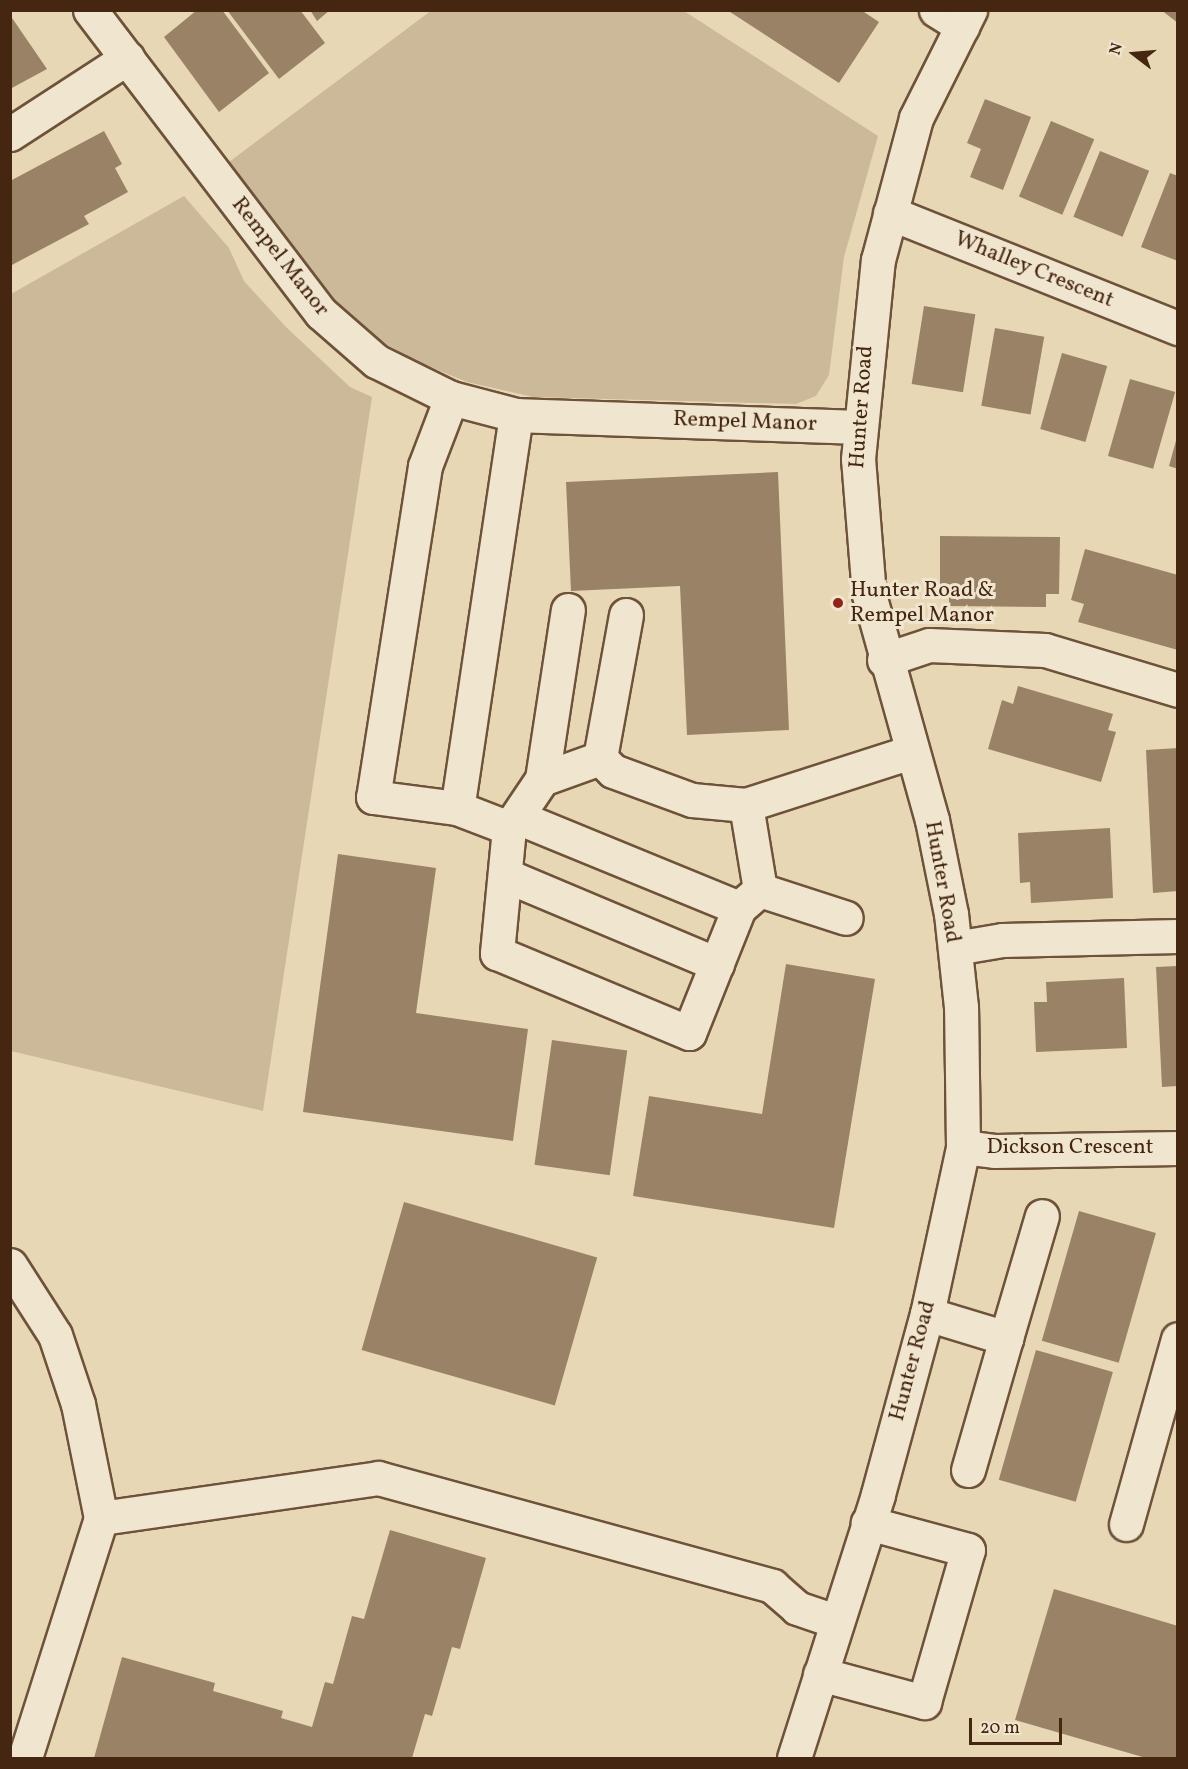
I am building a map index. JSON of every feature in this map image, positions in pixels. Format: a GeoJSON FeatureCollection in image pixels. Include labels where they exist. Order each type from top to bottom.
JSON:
{"type":"FeatureCollection","features":[{"type":"Feature","properties":{"kind":"street","name":"Rempel Manor"},"geometry":{"type":"LineString","coordinates":[[92,11],[321,313],[376,361],[451,398],[516,416],[858,427]]}},
{"type":"Feature","properties":{"kind":"street","name":"Hunter Road"},"geometry":{"type":"LineString","coordinates":[[795,1758],[868,1523],[927,1314],[963,1147],[955,948],[932,820],[884,660],[863,554],[858,427],[866,338],[890,213],[916,118],[956,16]]}},
{"type":"Feature","properties":{"kind":"street"},"geometry":{"type":"LineString","coordinates":[[10,134],[127,58]]}},
{"type":"Feature","properties":{"kind":"street","name":"Whalley Crescent"},"geometry":{"type":"LineString","coordinates":[[890,213],[1178,328]]}},
{"type":"Feature","properties":{"kind":"street"},"geometry":{"type":"LineString","coordinates":[[451,398],[425,466],[373,797],[457,808],[513,822],[750,899],[846,918]]}},
{"type":"Feature","properties":{"kind":"street"},"geometry":{"type":"LineString","coordinates":[[457,808],[516,416]]}},
{"type":"Feature","properties":{"kind":"street"},"geometry":{"type":"LineString","coordinates":[[568,610],[542,779],[513,822],[497,953],[689,1033],[717,964],[750,899],[746,805]]}},
{"type":"Feature","properties":{"kind":"street"},"geometry":{"type":"LineString","coordinates":[[600,758],[626,615]]}},
{"type":"Feature","properties":{"kind":"street"},"geometry":{"type":"LineString","coordinates":[[884,660],[929,645],[1046,650],[1178,690]]}},
{"type":"Feature","properties":{"kind":"street"},"geometry":{"type":"LineString","coordinates":[[600,758],[613,771],[692,800],[746,805],[911,752]]}},
{"type":"Feature","properties":{"kind":"street"},"geometry":{"type":"LineString","coordinates":[[542,779],[600,758]]}},
{"type":"Feature","properties":{"kind":"street"},"geometry":{"type":"LineString","coordinates":[[505,875],[717,964]]}},
{"type":"Feature","properties":{"kind":"street"},"geometry":{"type":"LineString","coordinates":[[955,948],[1002,940],[1178,936]]}},
{"type":"Feature","properties":{"kind":"street","name":"Dickson Crescent"},"geometry":{"type":"LineString","coordinates":[[963,1147],[994,1151],[1178,1148]]}},
{"type":"Feature","properties":{"kind":"street"},"geometry":{"type":"LineString","coordinates":[[968,1470],[1042,1216]]}},
{"type":"Feature","properties":{"kind":"street"},"geometry":{"type":"LineString","coordinates":[[10,1265],[55,1335],[78,1404],[101,1518],[25,1758]]}},
{"type":"Feature","properties":{"kind":"street"},"geometry":{"type":"LineString","coordinates":[[927,1314],[1006,1338]]}},
{"type":"Feature","properties":{"kind":"street"},"geometry":{"type":"LineString","coordinates":[[1126,1524],[1178,1339]]}},
{"type":"Feature","properties":{"kind":"street"},"geometry":{"type":"LineString","coordinates":[[101,1518],[378,1478],[772,1586],[797,1608],[836,1621]]}},
{"type":"Feature","properties":{"kind":"street"},"geometry":{"type":"LineString","coordinates":[[820,1674],[924,1702],[968,1550],[868,1523]]}},
{"type":"Feature","properties":{"kind":"shaded area"},"geometry":{"type":"Polygon","coordinates":[[[432,10],[684,11],[878,136],[844,257],[829,375],[816,396],[796,404],[533,397],[467,382],[416,361],[386,344],[328,295],[229,162],[432,10]]]}},
{"type":"Feature","properties":{"kind":"shaded area"},"geometry":{"type":"Polygon","coordinates":[[[184,196],[229,248],[244,281],[286,327],[350,387],[372,397],[263,1111],[11,1051],[11,294],[184,196]]]}},
{"type":"Feature","properties":{"kind":"building"},"geometry":{"type":"Polygon","coordinates":[[[197,10],[222,10],[269,73],[219,112],[164,37],[197,10]]]}},
{"type":"Feature","properties":{"kind":"building"},"geometry":{"type":"Polygon","coordinates":[[[227,10],[300,10],[325,43],[279,79],[227,10]]]}},
{"type":"Feature","properties":{"kind":"building"},"geometry":{"type":"Polygon","coordinates":[[[310,10],[330,10],[317,21],[310,10]]]}},
{"type":"Feature","properties":{"kind":"building"},"geometry":{"type":"Polygon","coordinates":[[[727,10],[861,10],[879,22],[839,83],[727,10]]]}},
{"type":"Feature","properties":{"kind":"building"},"geometry":{"type":"Polygon","coordinates":[[[1161,10],[1178,10],[1178,23],[1161,10]]]}},
{"type":"Feature","properties":{"kind":"building"},"geometry":{"type":"Polygon","coordinates":[[[10,15],[47,69],[10,89],[10,15]]]}},
{"type":"Feature","properties":{"kind":"building"},"geometry":{"type":"Polygon","coordinates":[[[985,99],[1031,117],[1003,190],[970,177],[981,149],[967,143],[985,99]]]}},
{"type":"Feature","properties":{"kind":"building"},"geometry":{"type":"Polygon","coordinates":[[[1051,121],[1094,139],[1062,215],[1019,196],[1051,121]]]}},
{"type":"Feature","properties":{"kind":"building"},"geometry":{"type":"Polygon","coordinates":[[[104,131],[122,164],[115,168],[128,192],[84,216],[89,224],[10,266],[10,181],[104,131]]]}},
{"type":"Feature","properties":{"kind":"building"},"geometry":{"type":"Polygon","coordinates":[[[1100,151],[1149,171],[1123,237],[1073,217],[1100,151]]]}},
{"type":"Feature","properties":{"kind":"building"},"geometry":{"type":"Polygon","coordinates":[[[1170,173],[1178,176],[1178,261],[1141,247],[1170,173]]]}},
{"type":"Feature","properties":{"kind":"building"},"geometry":{"type":"Polygon","coordinates":[[[924,306],[975,314],[963,392],[912,384],[924,306]]]}},
{"type":"Feature","properties":{"kind":"building"},"geometry":{"type":"Polygon","coordinates":[[[995,328],[1044,337],[1031,414],[981,406],[995,328]]]}},
{"type":"Feature","properties":{"kind":"building"},"geometry":{"type":"Polygon","coordinates":[[[1062,353],[1107,366],[1085,442],[1040,429],[1062,353]]]}},
{"type":"Feature","properties":{"kind":"building"},"geometry":{"type":"Polygon","coordinates":[[[1130,379],[1175,392],[1153,469],[1108,456],[1130,379]]]}},
{"type":"Feature","properties":{"kind":"building"},"geometry":{"type":"Polygon","coordinates":[[[1178,437],[1178,469],[1169,466],[1178,437]]]}},
{"type":"Feature","properties":{"kind":"building"},"geometry":{"type":"Polygon","coordinates":[[[778,472],[789,730],[687,735],[680,586],[571,591],[566,482],[778,472]]]}},
{"type":"Feature","properties":{"kind":"building"},"geometry":{"type":"Polygon","coordinates":[[[940,536],[1060,537],[1059,594],[1046,594],[1046,607],[949,606],[949,584],[940,584],[940,536]]]}},
{"type":"Feature","properties":{"kind":"building"},"geometry":{"type":"Polygon","coordinates":[[[1085,549],[1178,575],[1178,650],[1078,622],[1084,604],[1071,600],[1085,549]]]}},
{"type":"Feature","properties":{"kind":"building"},"geometry":{"type":"Polygon","coordinates":[[[1018,686],[1113,714],[1108,730],[1116,732],[1101,782],[988,749],[1002,700],[1013,704],[1018,686]]]}},
{"type":"Feature","properties":{"kind":"building"},"geometry":{"type":"Polygon","coordinates":[[[1178,748],[1178,891],[1153,893],[1146,750],[1178,748]]]}},
{"type":"Feature","properties":{"kind":"building"},"geometry":{"type":"Polygon","coordinates":[[[1110,828],[1113,898],[1031,903],[1030,882],[1020,883],[1018,833],[1110,828]]]}},
{"type":"Feature","properties":{"kind":"building"},"geometry":{"type":"Polygon","coordinates":[[[338,854],[436,868],[416,1013],[528,1029],[513,1141],[303,1112],[338,854]]]}},
{"type":"Feature","properties":{"kind":"building"},"geometry":{"type":"Polygon","coordinates":[[[786,964],[875,979],[834,1228],[633,1196],[649,1096],[762,1114],[786,964]]]}},
{"type":"Feature","properties":{"kind":"building"},"geometry":{"type":"Polygon","coordinates":[[[1178,966],[1178,1086],[1162,1087],[1156,967],[1178,966]]]}},
{"type":"Feature","properties":{"kind":"building"},"geometry":{"type":"Polygon","coordinates":[[[1124,978],[1127,1048],[1036,1052],[1034,1002],[1047,1002],[1046,982],[1124,978]]]}},
{"type":"Feature","properties":{"kind":"building"},"geometry":{"type":"Polygon","coordinates":[[[552,1040],[627,1051],[610,1175],[534,1165],[552,1040]]]}},
{"type":"Feature","properties":{"kind":"building"},"geometry":{"type":"Polygon","coordinates":[[[404,1202],[597,1257],[555,1405],[362,1350],[404,1202]]]}},
{"type":"Feature","properties":{"kind":"building"},"geometry":{"type":"Polygon","coordinates":[[[1079,1211],[1156,1233],[1119,1363],[1042,1341],[1079,1211]]]}},
{"type":"Feature","properties":{"kind":"building"},"geometry":{"type":"Polygon","coordinates":[[[1036,1350],[1113,1372],[1076,1502],[999,1480],[1036,1350]]]}},
{"type":"Feature","properties":{"kind":"building"},"geometry":{"type":"Polygon","coordinates":[[[390,1530],[486,1558],[460,1649],[452,1647],[432,1716],[425,1714],[412,1758],[94,1758],[122,1657],[215,1683],[213,1691],[283,1711],[281,1718],[312,1727],[325,1682],[333,1684],[352,1616],[364,1619],[390,1530]]]}},
{"type":"Feature","properties":{"kind":"building"},"geometry":{"type":"Polygon","coordinates":[[[1054,1589],[1178,1626],[1178,1758],[1146,1758],[1015,1720],[1054,1589]]]}},
{"type":"Feature","properties":{"kind":"place","name":"Hunter Road & Rempel Manor"},"geometry":{"type":"Point","coordinates":[838,603]}}]}
